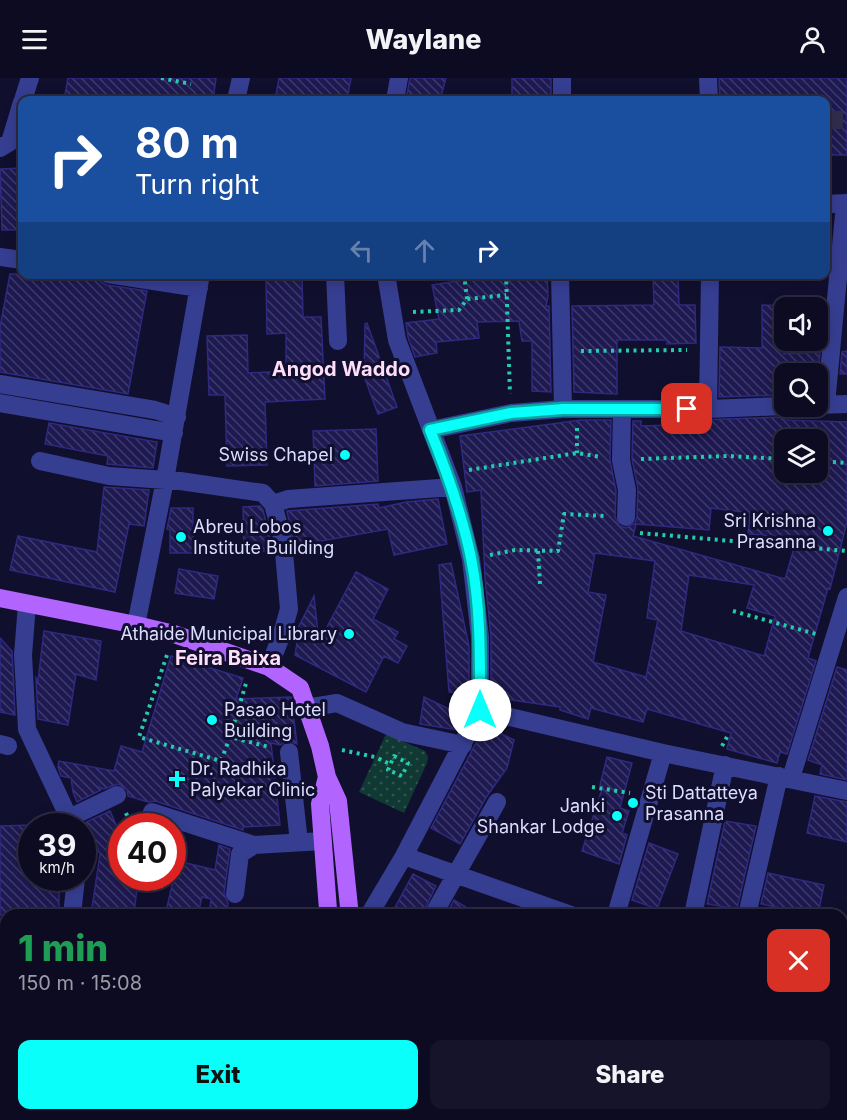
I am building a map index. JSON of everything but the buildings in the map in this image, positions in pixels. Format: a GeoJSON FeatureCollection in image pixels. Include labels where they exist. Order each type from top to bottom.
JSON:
{"type":"FeatureCollection","features":[{"type":"Feature","properties":{"kind":"main road"},"geometry":{"type":"LineString","coordinates":[[0,598],[174,634],[269,667],[300,688],[320,746],[327,777],[338,801],[348,909]]}},
{"type":"Feature","properties":{"kind":"main road"},"geometry":{"type":"LineString","coordinates":[[327,777],[320,804],[327,909]]}},
{"type":"Feature","properties":{"kind":"street"},"geometry":{"type":"LineString","coordinates":[[25,96],[30,78]]}},
{"type":"Feature","properties":{"kind":"street"},"geometry":{"type":"LineString","coordinates":[[237,96],[241,78]]}},
{"type":"Feature","properties":{"kind":"street"},"geometry":{"type":"LineString","coordinates":[[396,96],[399,78]]}},
{"type":"Feature","properties":{"kind":"street"},"geometry":{"type":"LineString","coordinates":[[562,78],[562,96]]}},
{"type":"Feature","properties":{"kind":"street"},"geometry":{"type":"LineString","coordinates":[[708,78],[709,96]]}},
{"type":"Feature","properties":{"kind":"street"},"geometry":{"type":"LineString","coordinates":[[11,145],[18,119]]}},
{"type":"Feature","properties":{"kind":"street"},"geometry":{"type":"LineString","coordinates":[[827,363],[846,204],[830,204]]}},
{"type":"Feature","properties":{"kind":"street"},"geometry":{"type":"LineString","coordinates":[[0,257],[18,259]]}},
{"type":"Feature","properties":{"kind":"street"},"geometry":{"type":"LineString","coordinates":[[136,625],[165,480],[200,281],[174,279]]}},
{"type":"Feature","properties":{"kind":"street"},"geometry":{"type":"LineString","coordinates":[[335,279],[338,341]]}},
{"type":"Feature","properties":{"kind":"street"},"geometry":{"type":"LineString","coordinates":[[373,909],[404,856],[480,710],[480,637],[471,559],[453,487],[398,340],[387,279]]}},
{"type":"Feature","properties":{"kind":"street"},"geometry":{"type":"LineString","coordinates":[[560,279],[563,409]]}},
{"type":"Feature","properties":{"kind":"street"},"geometry":{"type":"LineString","coordinates":[[708,409],[710,279]]}},
{"type":"Feature","properties":{"kind":"street"},"geometry":{"type":"LineString","coordinates":[[0,384],[155,410],[175,425]]}},
{"type":"Feature","properties":{"kind":"street"},"geometry":{"type":"LineString","coordinates":[[0,403],[175,425]]}},
{"type":"Feature","properties":{"kind":"street"},"geometry":{"type":"LineString","coordinates":[[828,404],[847,404]]}},
{"type":"Feature","properties":{"kind":"street"},"geometry":{"type":"LineString","coordinates":[[430,430],[511,413],[563,409],[774,406]]}},
{"type":"Feature","properties":{"kind":"street"},"geometry":{"type":"LineString","coordinates":[[622,409],[621,460],[627,490],[626,517]]}},
{"type":"Feature","properties":{"kind":"street"},"geometry":{"type":"LineString","coordinates":[[40,461],[109,476],[165,480],[263,493],[273,504],[283,541],[289,609],[269,667]]}},
{"type":"Feature","properties":{"kind":"street"},"geometry":{"type":"LineString","coordinates":[[273,504],[288,499],[453,487]]}},
{"type":"Feature","properties":{"kind":"street"},"geometry":{"type":"LineString","coordinates":[[749,909],[785,777],[847,597]]}},
{"type":"Feature","properties":{"kind":"street"},"geometry":{"type":"LineString","coordinates":[[27,604],[23,655],[29,670],[27,729],[66,813]]}},
{"type":"Feature","properties":{"kind":"street"},"geometry":{"type":"LineString","coordinates":[[306,708],[337,703],[402,732],[462,745]]}},
{"type":"Feature","properties":{"kind":"street"},"geometry":{"type":"LineString","coordinates":[[480,710],[663,753],[847,791]]}},
{"type":"Feature","properties":{"kind":"street"},"geometry":{"type":"LineString","coordinates":[[289,752],[299,842]]}},
{"type":"Feature","properties":{"kind":"street"},"geometry":{"type":"LineString","coordinates":[[618,909],[663,753]]}},
{"type":"Feature","properties":{"kind":"street"},"geometry":{"type":"LineString","coordinates":[[694,909],[725,765]]}},
{"type":"Feature","properties":{"kind":"street"},"geometry":{"type":"LineString","coordinates":[[86,813],[117,795]]}},
{"type":"Feature","properties":{"kind":"street"},"geometry":{"type":"LineString","coordinates":[[437,909],[497,802]]}},
{"type":"Feature","properties":{"kind":"street"},"geometry":{"type":"LineString","coordinates":[[152,812],[254,845],[323,841]]}},
{"type":"Feature","properties":{"kind":"street"},"geometry":{"type":"LineString","coordinates":[[235,894],[240,854],[254,845]]}},
{"type":"Feature","properties":{"kind":"street"},"geometry":{"type":"LineString","coordinates":[[404,856],[554,909]]}},
{"type":"Feature","properties":{"kind":"street"},"geometry":{"type":"LineString","coordinates":[[77,891],[79,909]]}},
{"type":"Feature","properties":{"kind":"path"},"geometry":{"type":"LineString","coordinates":[[161,78],[191,84]]}},
{"type":"Feature","properties":{"kind":"path"},"geometry":{"type":"LineString","coordinates":[[393,314],[459,309],[467,299],[465,279]]}},
{"type":"Feature","properties":{"kind":"path"},"geometry":{"type":"LineString","coordinates":[[506,279],[511,413]]}},
{"type":"Feature","properties":{"kind":"path"},"geometry":{"type":"LineString","coordinates":[[467,299],[506,296]]}},
{"type":"Feature","properties":{"kind":"path"},"geometry":{"type":"LineString","coordinates":[[562,351],[709,349]]}},
{"type":"Feature","properties":{"kind":"path"},"geometry":{"type":"LineString","coordinates":[[828,462],[847,463]]}},
{"type":"Feature","properties":{"kind":"path"},"geometry":{"type":"LineString","coordinates":[[515,550],[558,551],[564,514],[626,517],[638,521],[639,533],[847,551]]}},
{"type":"Feature","properties":{"kind":"path"},"geometry":{"type":"LineString","coordinates":[[538,550],[540,584]]}},
{"type":"Feature","properties":{"kind":"path"},"geometry":{"type":"LineString","coordinates":[[733,611],[834,638]]}},
{"type":"Feature","properties":{"kind":"path"},"geometry":{"type":"LineString","coordinates":[[174,634],[139,737],[221,762],[246,682]]}},
{"type":"Feature","properties":{"kind":"path"},"geometry":{"type":"LineString","coordinates":[[230,737],[289,752]]}},
{"type":"Feature","properties":{"kind":"path"},"geometry":{"type":"LineString","coordinates":[[320,746],[375,757],[390,764]]}},
{"type":"Feature","properties":{"kind":"path"},"geometry":{"type":"LineString","coordinates":[[394,756],[408,763],[402,776],[388,770],[390,764],[394,756]]}},
{"type":"Feature","properties":{"kind":"path"},"geometry":{"type":"LineString","coordinates":[[592,787],[627,794],[636,791],[651,796]]}},
{"type":"Feature","properties":{"kind":"green space"},"geometry":{"type":"Polygon","coordinates":[[[386,734],[425,751],[428,757],[404,813],[359,792],[386,734]]]}},
{"type":"Feature","properties":{"kind":"tunnel"},"geometry":{"type":"LineString","coordinates":[[830,120],[847,120]]}},
{"type":"Feature","properties":{"kind":"place","name":"Swiss Chapel"},"geometry":{"type":"Point","coordinates":[345,455]}},
{"type":"Feature","properties":{"kind":"place","name":"Sri Krishna Prasanna"},"geometry":{"type":"Point","coordinates":[828,531]}},
{"type":"Feature","properties":{"kind":"place","name":"Abreu Lobos Institute Building"},"geometry":{"type":"Point","coordinates":[181,537]}},
{"type":"Feature","properties":{"kind":"place","name":"Athaide Municipal Library"},"geometry":{"type":"Point","coordinates":[349,634]}},
{"type":"Feature","properties":{"kind":"place","name":"Pasao Hotel Building"},"geometry":{"type":"Point","coordinates":[212,720]}},
{"type":"Feature","properties":{"kind":"place","name":"Dr. Radhika Palyekar Clinic"},"geometry":{"type":"Point","coordinates":[177,779]}},
{"type":"Feature","properties":{"kind":"place","name":"Sti Dattatteya Prasanna"},"geometry":{"type":"Point","coordinates":[633,803]}},
{"type":"Feature","properties":{"kind":"place","name":"Janki Shankar Lodge"},"geometry":{"type":"Point","coordinates":[617,816]}},
{"type":"Feature","properties":{"kind":"district","name":"Angod Waddo"},"geometry":{"type":"Point","coordinates":[341,369]}},
{"type":"Feature","properties":{"kind":"district","name":"Feira Baixa"},"geometry":{"type":"Point","coordinates":[228,658]}},
{"type":"Feature","properties":{"kind":"route"},"geometry":{"type":"LineString","coordinates":[[480,710],[480,637],[471,559],[453,487],[430,430],[511,413],[563,409],[687,409]]}}]}
